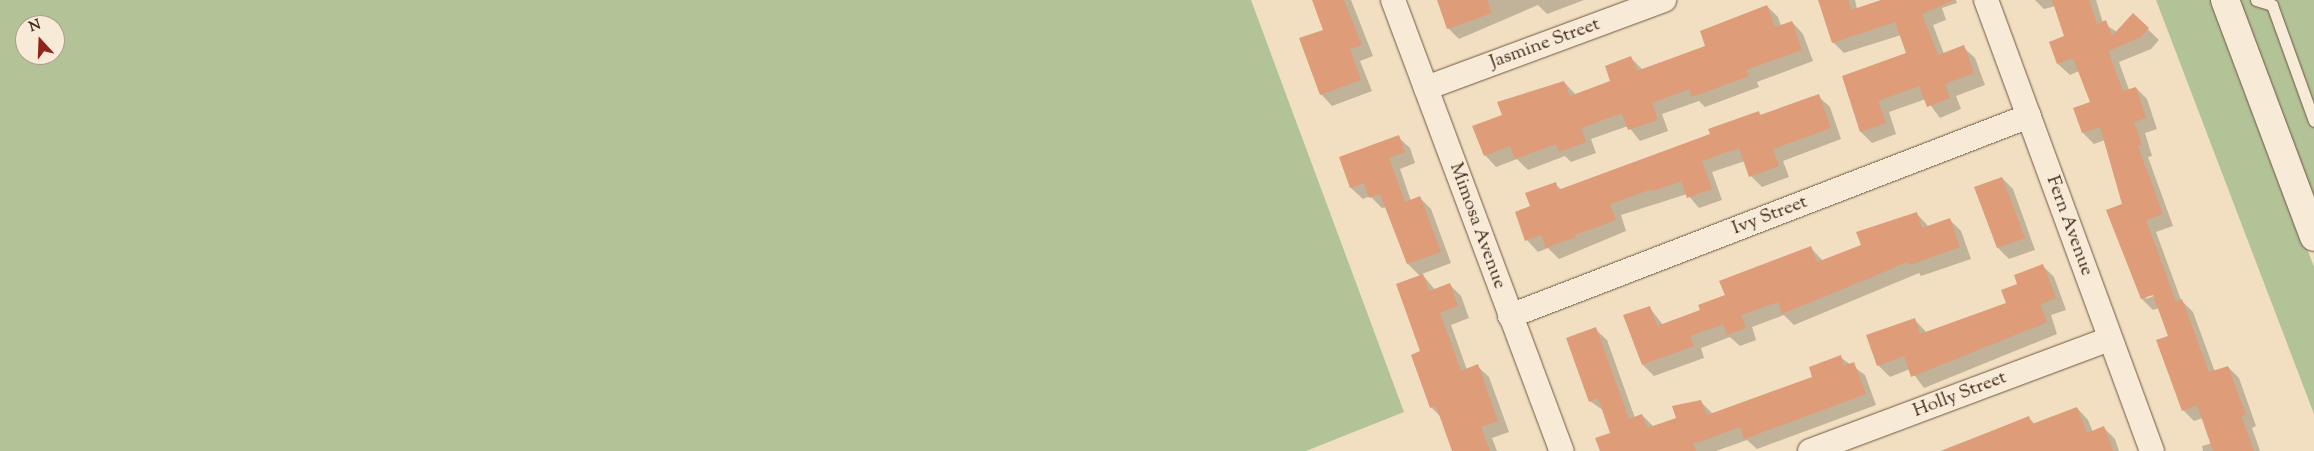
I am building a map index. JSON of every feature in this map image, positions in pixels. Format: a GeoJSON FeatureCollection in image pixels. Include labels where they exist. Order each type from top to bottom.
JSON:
{"type":"FeatureCollection","features":[{"type":"Feature","properties":{"kind":"street","name":"Mimosa Avenue"},"geometry":{"type":"LineString","coordinates":[[1392,0],[1562,451]]}},
{"type":"Feature","properties":{"kind":"street","name":"Jasmine Street"},"geometry":{"type":"LineString","coordinates":[[1426,88],[1664,0]]}},
{"type":"Feature","properties":{"kind":"street","name":"Fern Avenue"},"geometry":{"type":"LineString","coordinates":[[1986,0],[2152,451]]}},
{"type":"Feature","properties":{"kind":"street"},"geometry":{"type":"LineString","coordinates":[[2225,0],[2314,237]]}},
{"type":"Feature","properties":{"kind":"street","name":"Ivy Street"},"geometry":{"type":"LineString","coordinates":[[1510,316],[2029,116]]}},
{"type":"Feature","properties":{"kind":"street","name":"Holly Street"},"geometry":{"type":"LineString","coordinates":[[1810,451],[2109,338]]}},
{"type":"Feature","properties":{"kind":"lane"},"geometry":{"type":"LineString","coordinates":[[2256,0],[2272,5],[2314,120]]}},
{"type":"Feature","properties":{"kind":"green space"},"geometry":{"type":"Polygon","coordinates":[[[0,0],[1251,0],[1404,412],[1306,451],[0,451],[0,0]]]}},
{"type":"Feature","properties":{"kind":"green space"},"geometry":{"type":"Polygon","coordinates":[[[2156,0],[2214,0],[2314,267],[2314,414],[2156,0]]]}},
{"type":"Feature","properties":{"kind":"green space"},"geometry":{"type":"Polygon","coordinates":[[[2236,0],[2314,0],[2314,209],[2236,0]]]}},
{"type":"Feature","properties":{"kind":"building"},"geometry":{"type":"Polygon","coordinates":[[[1312,0],[1344,0],[1362,45],[1350,49],[1361,80],[1320,95],[1299,38],[1323,30],[1312,0]]]}},
{"type":"Feature","properties":{"kind":"building"},"geometry":{"type":"Polygon","coordinates":[[[1437,0],[1487,0],[1492,13],[1447,29],[1437,0]]]}},
{"type":"Feature","properties":{"kind":"building"},"geometry":{"type":"Polygon","coordinates":[[[1818,0],[1848,0],[1851,10],[1881,0],[1954,0],[1922,14],[1938,55],[1964,45],[1974,73],[1945,84],[1950,98],[1927,107],[1919,86],[1878,101],[1886,123],[1860,132],[1842,76],[1906,53],[1895,22],[1832,43],[1818,0]]]}},
{"type":"Feature","properties":{"kind":"building"},"geometry":{"type":"Polygon","coordinates":[[[2052,0],[2089,0],[2097,24],[2106,20],[2112,36],[2133,13],[2149,28],[2140,38],[2108,51],[2123,91],[2136,87],[2146,118],[2134,122],[2142,145],[2138,146],[2163,214],[2146,220],[2176,302],[2182,299],[2209,372],[2228,366],[2246,415],[2241,416],[2254,451],[2213,451],[2197,405],[2182,411],[2156,340],[2168,336],[2153,295],[2141,299],[2106,210],[2122,204],[2100,127],[2082,133],[2073,108],[2090,102],[2073,58],[2057,64],[2049,42],[2064,36],[2052,0]]]}},
{"type":"Feature","properties":{"kind":"building"},"geometry":{"type":"Polygon","coordinates":[[[1767,5],[1775,27],[1792,21],[1802,50],[1746,70],[1749,76],[1692,97],[1690,89],[1652,103],[1658,120],[1628,130],[1622,113],[1581,128],[1586,142],[1559,152],[1556,144],[1515,159],[1510,146],[1484,156],[1472,126],[1502,115],[1497,102],[1564,81],[1570,96],[1610,81],[1605,66],[1631,56],[1637,71],[1705,46],[1700,31],[1767,5]]]}},
{"type":"Feature","properties":{"kind":"building"},"geometry":{"type":"Polygon","coordinates":[[[1819,94],[1831,128],[1773,149],[1779,166],[1749,177],[1739,148],[1702,161],[1712,189],[1687,198],[1681,181],[1653,191],[1652,189],[1610,204],[1616,220],[1575,235],[1576,237],[1546,248],[1541,235],[1525,241],[1515,212],[1530,206],[1525,193],[1556,182],[1558,190],[1710,134],[1708,129],[1759,111],[1760,115],[1819,94]]]}},
{"type":"Feature","properties":{"kind":"building"},"geometry":{"type":"Polygon","coordinates":[[[1399,135],[1405,152],[1389,158],[1405,202],[1420,196],[1441,252],[1407,264],[1380,194],[1369,198],[1364,183],[1350,188],[1339,157],[1399,135]]]}},
{"type":"Feature","properties":{"kind":"building"},"geometry":{"type":"Polygon","coordinates":[[[2002,177],[2025,238],[1997,248],[1974,187],[2002,177]]]}},
{"type":"Feature","properties":{"kind":"building"},"geometry":{"type":"Polygon","coordinates":[[[1917,212],[1922,228],[1950,218],[1960,247],[1909,265],[1908,262],[1782,314],[1778,302],[1741,315],[1746,328],[1727,335],[1723,324],[1690,336],[1694,346],[1642,365],[1623,315],[1650,306],[1657,326],[1700,310],[1698,305],[1725,295],[1719,281],[1811,246],[1817,262],[1861,245],[1856,232],[1917,212]]]}},
{"type":"Feature","properties":{"kind":"building"},"geometry":{"type":"Polygon","coordinates":[[[2043,264],[2056,298],[2040,304],[2047,322],[1911,377],[1904,356],[1877,366],[1866,335],[1915,318],[1920,334],[2006,303],[2001,290],[2017,284],[2014,275],[2043,264]]]}},
{"type":"Feature","properties":{"kind":"building"},"geometry":{"type":"Polygon","coordinates":[[[1423,274],[1429,291],[1450,283],[1458,306],[1440,313],[1461,371],[1478,364],[1498,421],[1481,427],[1490,451],[1452,451],[1436,406],[1430,408],[1411,355],[1420,351],[1396,284],[1423,274]]]}},
{"type":"Feature","properties":{"kind":"building"},"geometry":{"type":"Polygon","coordinates":[[[1596,327],[1629,419],[1642,414],[1647,428],[1676,418],[1672,406],[1701,400],[1707,415],[1812,377],[1809,367],[1841,355],[1844,366],[1854,362],[1866,394],[1744,439],[1740,427],[1693,444],[1696,451],[1600,451],[1595,438],[1610,433],[1598,398],[1589,402],[1566,338],[1596,327]]]}},
{"type":"Feature","properties":{"kind":"building"},"geometry":{"type":"Polygon","coordinates":[[[2077,407],[2087,433],[2104,426],[2113,451],[1942,451],[2029,416],[2032,424],[2077,407]]]}}]}
